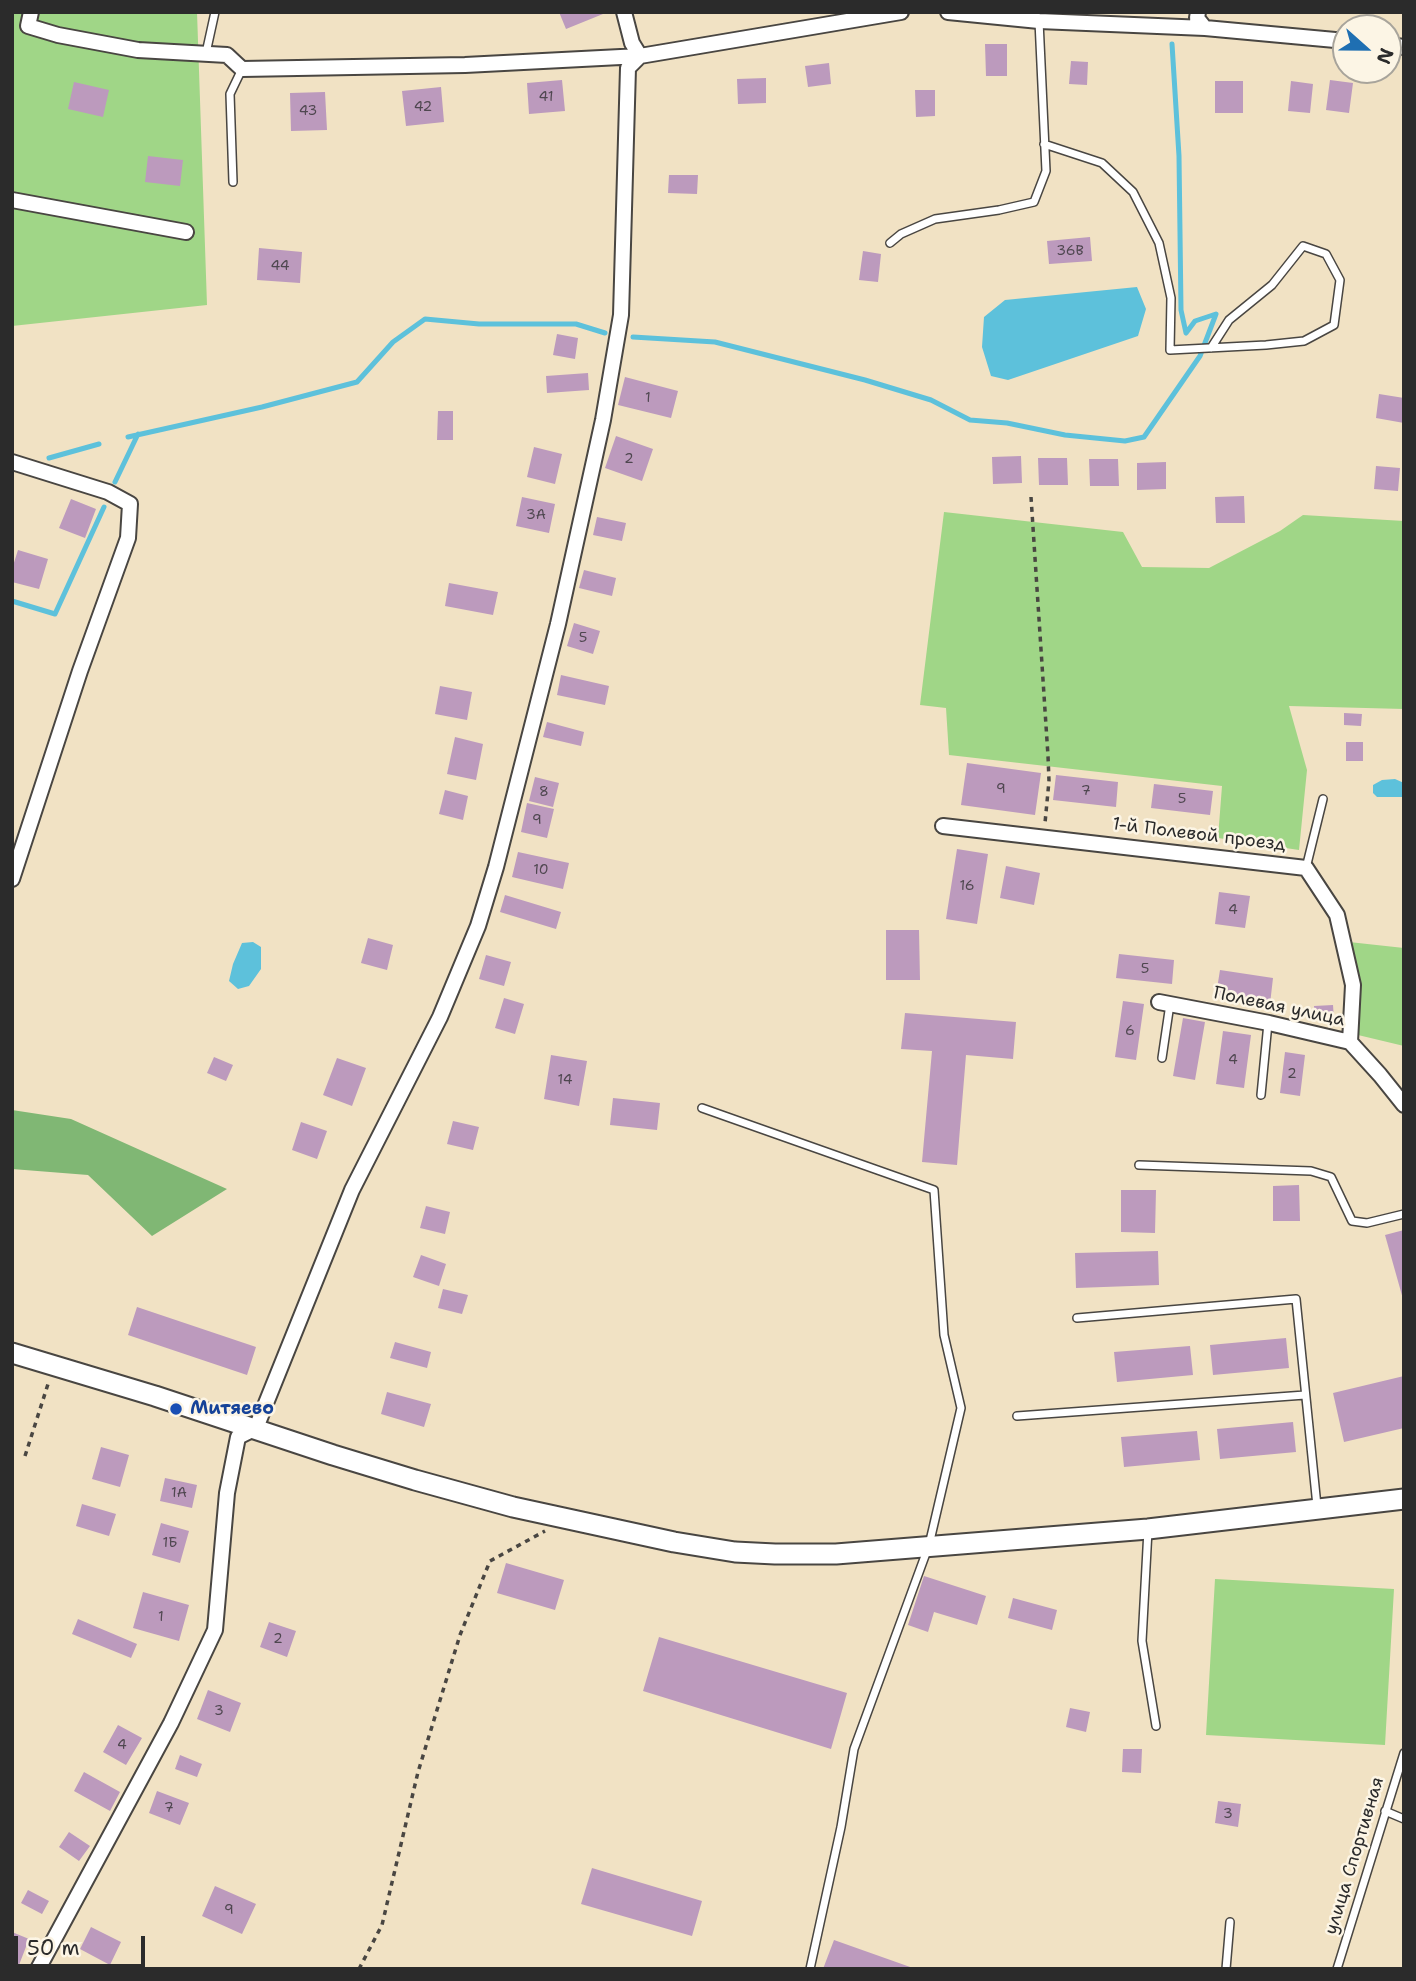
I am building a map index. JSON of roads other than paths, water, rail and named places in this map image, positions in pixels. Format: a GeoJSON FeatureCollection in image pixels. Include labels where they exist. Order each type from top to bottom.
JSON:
{"type":"FeatureCollection","features":[{"type":"Feature","properties":{"kind":"street"},"geometry":{"type":"LineString","coordinates":[[624,12],[632,43],[640,56]]}},
{"type":"Feature","properties":{"kind":"street"},"geometry":{"type":"LineString","coordinates":[[242,69],[465,65],[640,56],[901,12]]}},
{"type":"Feature","properties":{"kind":"street"},"geometry":{"type":"LineString","coordinates":[[948,12],[1039,22],[1205,28],[1332,40]]}},
{"type":"Feature","properties":{"kind":"street"},"geometry":{"type":"LineString","coordinates":[[1198,12],[1198,18],[1205,28]]}},
{"type":"Feature","properties":{"kind":"street"},"geometry":{"type":"LineString","coordinates":[[29,19],[58,35],[138,50],[206,54]]}},
{"type":"Feature","properties":{"kind":"street"},"geometry":{"type":"LineString","coordinates":[[38,1969],[171,1723],[215,1630],[227,1493],[238,1437],[256,1428],[352,1190],[440,1017],[478,926],[496,867],[558,624],[614,355],[621,315],[628,68],[640,56]]}},
{"type":"Feature","properties":{"kind":"street"},"geometry":{"type":"LineString","coordinates":[[12,200],[186,232]]}},
{"type":"Feature","properties":{"kind":"street"},"geometry":{"type":"LineString","coordinates":[[12,462],[108,492],[130,504],[128,538],[80,671],[12,879]]}},
{"type":"Feature","properties":{"kind":"street","name":"1-й Полевой проезд"},"geometry":{"type":"LineString","coordinates":[[943,826],[1306,867],[1337,915],[1353,985],[1350,1042]]}},
{"type":"Feature","properties":{"kind":"street","name":"Полевая улица"},"geometry":{"type":"LineString","coordinates":[[1165,1003],[1350,1042],[1404,1105]]}},
{"type":"Feature","properties":{"kind":"street"},"geometry":{"type":"LineString","coordinates":[[12,1353],[256,1428],[333,1455],[513,1507],[694,1546],[755,1553],[836,1554],[1148,1529],[1404,1499]]}},
{"type":"Feature","properties":{"kind":"lane"},"geometry":{"type":"LineString","coordinates":[[215,12],[206,54],[228,55],[242,69],[230,94],[233,182]]}},
{"type":"Feature","properties":{"kind":"lane"},"geometry":{"type":"LineString","coordinates":[[890,243],[901,234],[935,219],[1034,202],[1046,171],[1039,22]]}},
{"type":"Feature","properties":{"kind":"lane"},"geometry":{"type":"LineString","coordinates":[[1044,144],[1102,163],[1133,192],[1159,243],[1171,298],[1170,350],[1211,348],[1304,341],[1334,325],[1340,280],[1326,254],[1303,246],[1272,285],[1229,320],[1211,348]]}},
{"type":"Feature","properties":{"kind":"lane"},"geometry":{"type":"LineString","coordinates":[[1306,867],[1323,799]]}},
{"type":"Feature","properties":{"kind":"lane"},"geometry":{"type":"LineString","coordinates":[[1162,1058],[1165,1003]]}},
{"type":"Feature","properties":{"kind":"lane"},"geometry":{"type":"LineString","coordinates":[[1261,1095],[1269,1023]]}},
{"type":"Feature","properties":{"kind":"lane"},"geometry":{"type":"LineString","coordinates":[[702,1108],[934,1190],[944,1335],[961,1408],[929,1545],[854,1749],[841,1827],[810,1969]]}},
{"type":"Feature","properties":{"kind":"lane"},"geometry":{"type":"LineString","coordinates":[[1139,1165],[1311,1171],[1331,1177],[1352,1221],[1367,1223],[1404,1214]]}},
{"type":"Feature","properties":{"kind":"lane"},"geometry":{"type":"LineString","coordinates":[[1077,1318],[1296,1300],[1317,1510]]}},
{"type":"Feature","properties":{"kind":"lane"},"geometry":{"type":"LineString","coordinates":[[1017,1416],[1305,1395]]}},
{"type":"Feature","properties":{"kind":"lane"},"geometry":{"type":"LineString","coordinates":[[1148,1529],[1142,1641],[1156,1726]]}},
{"type":"Feature","properties":{"kind":"lane","name":"улица Спортивная"},"geometry":{"type":"LineString","coordinates":[[1337,1969],[1404,1753]]}},
{"type":"Feature","properties":{"kind":"lane"},"geometry":{"type":"LineString","coordinates":[[1385,1811],[1404,1819]]}},
{"type":"Feature","properties":{"kind":"lane"},"geometry":{"type":"LineString","coordinates":[[1226,1969],[1230,1922]]}},
{"type":"Feature","properties":{"kind":"water"},"geometry":{"type":"Polygon","coordinates":[[[1137,287],[1146,309],[1138,336],[1008,380],[991,376],[982,347],[984,317],[1005,300],[1137,287]]]}},
{"type":"Feature","properties":{"kind":"water"},"geometry":{"type":"Polygon","coordinates":[[[1395,779],[1404,783],[1403,797],[1377,797],[1373,793],[1373,785],[1382,780],[1395,779]]]}},
{"type":"Feature","properties":{"kind":"water"},"geometry":{"type":"Polygon","coordinates":[[[253,942],[261,947],[261,969],[249,986],[238,989],[229,981],[233,964],[242,943],[253,942]]]}},
{"type":"Feature","properties":{"kind":"waterway"},"geometry":{"type":"LineString","coordinates":[[633,337],[715,342],[865,380],[931,400],[970,420],[1007,423],[1065,435],[1125,441],[1144,437],[1200,356],[1216,314],[1195,321],[1186,333],[1181,310],[1179,156],[1172,44]]}},
{"type":"Feature","properties":{"kind":"waterway"},"geometry":{"type":"LineString","coordinates":[[128,437],[262,407],[357,382],[393,342],[425,319],[479,324],[576,324],[605,333]]}},
{"type":"Feature","properties":{"kind":"waterway"},"geometry":{"type":"LineString","coordinates":[[115,482],[138,434]]}},
{"type":"Feature","properties":{"kind":"waterway"},"geometry":{"type":"LineString","coordinates":[[49,458],[99,444]]}},
{"type":"Feature","properties":{"kind":"waterway"},"geometry":{"type":"LineString","coordinates":[[12,601],[55,614],[104,507]]}},
{"type":"Feature","properties":{"kind":"place","name":"Митяево"},"geometry":{"type":"Point","coordinates":[176,1409]}}]}
